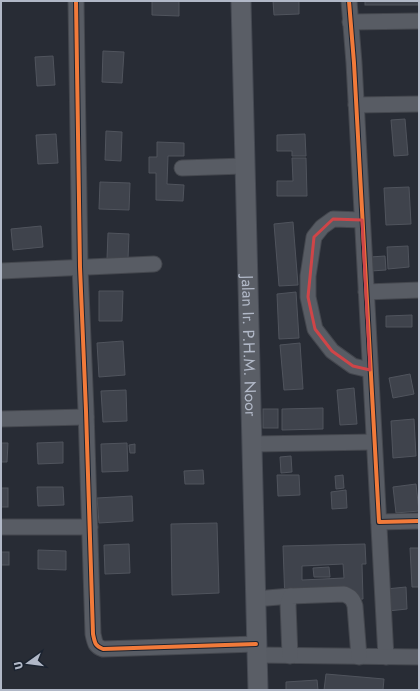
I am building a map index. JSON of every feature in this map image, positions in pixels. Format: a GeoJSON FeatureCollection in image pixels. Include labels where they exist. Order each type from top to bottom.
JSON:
{"type":"FeatureCollection","features":[{"type":"Feature","properties":{"kind":"main road","name":"Jalan Ir. P.H.M. Noor"},"geometry":{"type":"LineString","coordinates":[[241,1],[258,690]]}},
{"type":"Feature","properties":{"kind":"street"},"geometry":{"type":"LineString","coordinates":[[76,1],[80,267],[93,634],[95,642],[98,647],[103,649],[257,650],[290,656],[419,657]]}},
{"type":"Feature","properties":{"kind":"street"},"geometry":{"type":"LineString","coordinates":[[349,1],[386,657]]}},
{"type":"Feature","properties":{"kind":"street"},"geometry":{"type":"LineString","coordinates":[[350,22],[419,21]]}},
{"type":"Feature","properties":{"kind":"street"},"geometry":{"type":"LineString","coordinates":[[356,105],[419,104]]}},
{"type":"Feature","properties":{"kind":"street"},"geometry":{"type":"LineString","coordinates":[[182,168],[244,166]]}},
{"type":"Feature","properties":{"kind":"street"},"geometry":{"type":"LineString","coordinates":[[362,220],[333,219],[322,227],[314,237],[308,276],[308,297],[315,328],[332,351],[353,366],[370,370]]}},
{"type":"Feature","properties":{"kind":"street"},"geometry":{"type":"LineString","coordinates":[[1,271],[154,264]]}},
{"type":"Feature","properties":{"kind":"street"},"geometry":{"type":"LineString","coordinates":[[366,292],[419,290]]}},
{"type":"Feature","properties":{"kind":"street"},"geometry":{"type":"LineString","coordinates":[[1,419],[86,417]]}},
{"type":"Feature","properties":{"kind":"street"},"geometry":{"type":"LineString","coordinates":[[251,444],[374,442]]}},
{"type":"Feature","properties":{"kind":"street"},"geometry":{"type":"LineString","coordinates":[[379,522],[419,521]]}},
{"type":"Feature","properties":{"kind":"street"},"geometry":{"type":"LineString","coordinates":[[1,527],[90,527]]}},
{"type":"Feature","properties":{"kind":"street"},"geometry":{"type":"LineString","coordinates":[[255,599],[344,594],[348,596],[353,600],[355,606],[359,657]]}},
{"type":"Feature","properties":{"kind":"street"},"geometry":{"type":"LineString","coordinates":[[290,656],[288,604],[291,596]]}},
{"type":"Feature","properties":{"kind":"highlighted area"},"geometry":{"type":"Polygon","coordinates":[[[333,219],[362,220],[370,370],[353,366],[332,351],[315,329],[308,297],[314,237],[333,219]]]}},
{"type":"Feature","properties":{"kind":"building"},"geometry":{"type":"Polygon","coordinates":[[[152,1],[179,1],[179,16],[152,15],[152,1]]]}},
{"type":"Feature","properties":{"kind":"building"},"geometry":{"type":"Polygon","coordinates":[[[273,1],[299,1],[299,14],[274,15],[273,1]]]}},
{"type":"Feature","properties":{"kind":"building"},"geometry":{"type":"Polygon","coordinates":[[[365,1],[419,1],[419,5],[365,5],[365,1]]]}},
{"type":"Feature","properties":{"kind":"building"},"geometry":{"type":"Polygon","coordinates":[[[103,51],[124,52],[122,83],[102,82],[103,51]]]}},
{"type":"Feature","properties":{"kind":"building"},"geometry":{"type":"Polygon","coordinates":[[[53,56],[55,85],[37,86],[35,57],[53,56]]]}},
{"type":"Feature","properties":{"kind":"building"},"geometry":{"type":"Polygon","coordinates":[[[405,119],[408,155],[394,156],[391,120],[405,119]]]}},
{"type":"Feature","properties":{"kind":"building"},"geometry":{"type":"Polygon","coordinates":[[[106,131],[122,132],[121,161],[105,160],[106,131]]]}},
{"type":"Feature","properties":{"kind":"building"},"geometry":{"type":"Polygon","coordinates":[[[56,134],[58,163],[38,164],[36,135],[56,134]]]}},
{"type":"Feature","properties":{"kind":"building"},"geometry":{"type":"Polygon","coordinates":[[[305,134],[306,156],[292,156],[292,151],[277,151],[277,135],[305,134]]]}},
{"type":"Feature","properties":{"kind":"building"},"geometry":{"type":"Polygon","coordinates":[[[157,142],[184,143],[184,156],[168,156],[167,184],[184,185],[183,201],[156,200],[156,173],[149,173],[149,157],[157,157],[157,142]]]}},
{"type":"Feature","properties":{"kind":"building"},"geometry":{"type":"Polygon","coordinates":[[[292,158],[306,158],[307,196],[277,196],[277,181],[293,181],[292,158]]]}},
{"type":"Feature","properties":{"kind":"building"},"geometry":{"type":"Polygon","coordinates":[[[100,182],[130,183],[129,210],[99,209],[100,182]]]}},
{"type":"Feature","properties":{"kind":"building"},"geometry":{"type":"Polygon","coordinates":[[[409,187],[411,224],[386,225],[384,188],[409,187]]]}},
{"type":"Feature","properties":{"kind":"building"},"geometry":{"type":"Polygon","coordinates":[[[293,222],[298,285],[279,286],[274,224],[293,222]]]}},
{"type":"Feature","properties":{"kind":"building"},"geometry":{"type":"Polygon","coordinates":[[[41,226],[43,247],[13,250],[11,229],[41,226]]]}},
{"type":"Feature","properties":{"kind":"building"},"geometry":{"type":"Polygon","coordinates":[[[108,233],[129,234],[128,259],[107,259],[108,233]]]}},
{"type":"Feature","properties":{"kind":"building"},"geometry":{"type":"Polygon","coordinates":[[[408,246],[409,267],[388,269],[387,247],[408,246]]]}},
{"type":"Feature","properties":{"kind":"building"},"geometry":{"type":"Polygon","coordinates":[[[385,256],[386,270],[371,271],[370,257],[385,256]]]}},
{"type":"Feature","properties":{"kind":"building"},"geometry":{"type":"Polygon","coordinates":[[[99,291],[123,291],[122,321],[99,321],[99,291]]]}},
{"type":"Feature","properties":{"kind":"building"},"geometry":{"type":"Polygon","coordinates":[[[296,292],[299,338],[279,339],[277,294],[296,292]]]}},
{"type":"Feature","properties":{"kind":"building"},"geometry":{"type":"Polygon","coordinates":[[[412,315],[412,327],[386,327],[386,316],[412,315]]]}},
{"type":"Feature","properties":{"kind":"building"},"geometry":{"type":"Polygon","coordinates":[[[123,341],[125,375],[99,377],[97,343],[123,341]]]}},
{"type":"Feature","properties":{"kind":"building"},"geometry":{"type":"Polygon","coordinates":[[[300,343],[303,389],[284,390],[280,345],[300,343]]]}},
{"type":"Feature","properties":{"kind":"building"},"geometry":{"type":"Polygon","coordinates":[[[410,374],[414,394],[393,398],[389,378],[410,374]]]}},
{"type":"Feature","properties":{"kind":"building"},"geometry":{"type":"Polygon","coordinates":[[[354,388],[357,424],[340,425],[337,390],[354,388]]]}},
{"type":"Feature","properties":{"kind":"building"},"geometry":{"type":"Polygon","coordinates":[[[126,390],[127,421],[103,422],[101,391],[126,390]]]}},
{"type":"Feature","properties":{"kind":"building"},"geometry":{"type":"Polygon","coordinates":[[[323,408],[323,429],[282,430],[282,409],[323,408]]]}},
{"type":"Feature","properties":{"kind":"building"},"geometry":{"type":"Polygon","coordinates":[[[263,409],[278,409],[278,428],[263,428],[263,409]]]}},
{"type":"Feature","properties":{"kind":"building"},"geometry":{"type":"Polygon","coordinates":[[[414,419],[416,456],[393,458],[391,421],[414,419]]]}},
{"type":"Feature","properties":{"kind":"building"},"geometry":{"type":"Polygon","coordinates":[[[63,442],[63,463],[38,464],[37,443],[63,442]]]}},
{"type":"Feature","properties":{"kind":"building"},"geometry":{"type":"Polygon","coordinates":[[[1,443],[8,443],[7,462],[1,462],[1,443]]]}},
{"type":"Feature","properties":{"kind":"building"},"geometry":{"type":"Polygon","coordinates":[[[127,443],[128,471],[102,472],[101,444],[127,443]]]}},
{"type":"Feature","properties":{"kind":"building"},"geometry":{"type":"Polygon","coordinates":[[[135,444],[135,453],[130,453],[129,445],[135,444]]]}},
{"type":"Feature","properties":{"kind":"building"},"geometry":{"type":"Polygon","coordinates":[[[291,456],[292,472],[281,473],[280,457],[291,456]]]}},
{"type":"Feature","properties":{"kind":"building"},"geometry":{"type":"Polygon","coordinates":[[[203,470],[204,484],[185,484],[184,471],[203,470]]]}},
{"type":"Feature","properties":{"kind":"building"},"geometry":{"type":"Polygon","coordinates":[[[277,475],[299,475],[300,495],[278,496],[277,475]]]}},
{"type":"Feature","properties":{"kind":"building"},"geometry":{"type":"Polygon","coordinates":[[[343,475],[344,488],[336,489],[335,476],[343,475]]]}},
{"type":"Feature","properties":{"kind":"building"},"geometry":{"type":"Polygon","coordinates":[[[416,484],[419,511],[396,513],[393,487],[416,484]]]}},
{"type":"Feature","properties":{"kind":"building"},"geometry":{"type":"Polygon","coordinates":[[[37,487],[63,487],[64,505],[38,506],[37,487]]]}},
{"type":"Feature","properties":{"kind":"building"},"geometry":{"type":"Polygon","coordinates":[[[1,488],[8,488],[8,507],[1,507],[1,488]]]}},
{"type":"Feature","properties":{"kind":"building"},"geometry":{"type":"Polygon","coordinates":[[[346,490],[347,508],[332,509],[331,492],[346,490]]]}},
{"type":"Feature","properties":{"kind":"building"},"geometry":{"type":"Polygon","coordinates":[[[132,496],[133,521],[99,523],[97,498],[132,496]]]}},
{"type":"Feature","properties":{"kind":"building"},"geometry":{"type":"Polygon","coordinates":[[[217,523],[219,593],[172,595],[171,524],[217,523]]]}},
{"type":"Feature","properties":{"kind":"building"},"geometry":{"type":"Polygon","coordinates":[[[129,544],[130,573],[105,574],[104,545],[129,544]]]}},
{"type":"Feature","properties":{"kind":"building"},"geometry":{"type":"Polygon","coordinates":[[[365,544],[366,564],[362,564],[363,599],[285,602],[283,546],[365,544]],[[343,564],[302,566],[302,580],[344,578],[343,564]]]}},
{"type":"Feature","properties":{"kind":"building"},"geometry":{"type":"Polygon","coordinates":[[[410,548],[419,548],[419,587],[412,587],[410,548]]]}},
{"type":"Feature","properties":{"kind":"building"},"geometry":{"type":"Polygon","coordinates":[[[38,550],[66,551],[66,570],[38,569],[38,550]]]}},
{"type":"Feature","properties":{"kind":"building"},"geometry":{"type":"Polygon","coordinates":[[[1,552],[9,552],[9,565],[1,565],[1,552]]]}},
{"type":"Feature","properties":{"kind":"building"},"geometry":{"type":"Polygon","coordinates":[[[329,567],[330,577],[314,577],[313,568],[329,567]]]}},
{"type":"Feature","properties":{"kind":"building"},"geometry":{"type":"Polygon","coordinates":[[[406,587],[407,609],[388,611],[386,589],[406,587]]]}},
{"type":"Feature","properties":{"kind":"building"},"geometry":{"type":"Polygon","coordinates":[[[326,674],[384,679],[383,690],[324,690],[326,674]]]}},
{"type":"Feature","properties":{"kind":"building"},"geometry":{"type":"Polygon","coordinates":[[[317,680],[318,690],[286,690],[286,682],[317,680]]]}},
{"type":"Feature","properties":{"kind":"cycle path"},"geometry":{"type":"LineString","coordinates":[[76,1],[80,267],[94,640],[98,647],[103,649],[256,644]]}},
{"type":"Feature","properties":{"kind":"cycle path"},"geometry":{"type":"LineString","coordinates":[[349,1],[354,63],[379,522],[419,521]]}}]}
